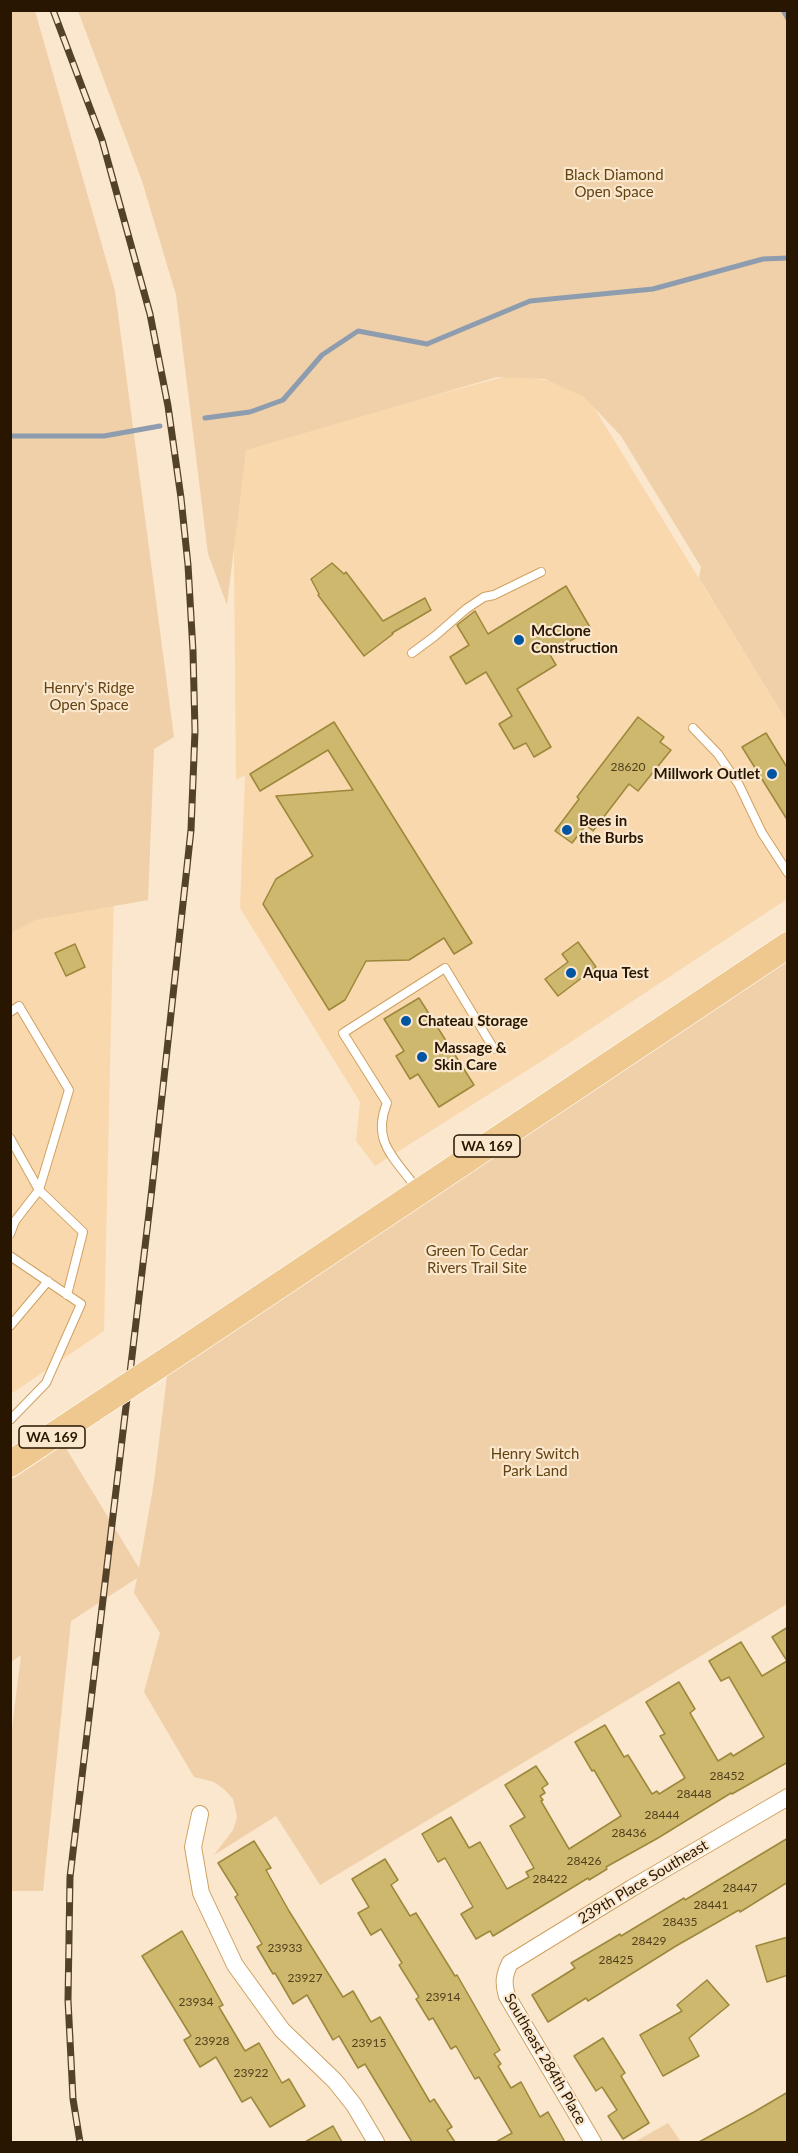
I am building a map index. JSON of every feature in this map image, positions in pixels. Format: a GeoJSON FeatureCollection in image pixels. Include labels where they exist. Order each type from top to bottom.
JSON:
{"type":"FeatureCollection","features":[{"type":"Feature","properties":{"kind":"main road","name":"WA 169"},"geometry":{"type":"LineString","coordinates":[[10,1464],[788,945]]}},
{"type":"Feature","properties":{"kind":"street","name":"239th Place Southeast"},"geometry":{"type":"LineString","coordinates":[[504,1974],[510,1963],[521,1955],[788,1797]]}},
{"type":"Feature","properties":{"kind":"street"},"geometry":{"type":"LineString","coordinates":[[200,1814],[193,1847],[201,1893],[235,1965],[282,2030],[342,2089],[376,2142]]}},
{"type":"Feature","properties":{"kind":"street","name":"Southeast 284th Place"},"geometry":{"type":"LineString","coordinates":[[504,1974],[503,1984],[507,1996],[593,2142]]}},
{"type":"Feature","properties":{"kind":"lane"},"geometry":{"type":"LineString","coordinates":[[412,654],[458,615],[484,597],[494,595],[541,572]]}},
{"type":"Feature","properties":{"kind":"lane"},"geometry":{"type":"LineString","coordinates":[[693,728],[718,754],[739,785],[762,833],[788,873]]}},
{"type":"Feature","properties":{"kind":"lane"},"geometry":{"type":"LineString","coordinates":[[419,1192],[383,1141],[381,1118],[387,1103],[343,1033],[446,969],[494,1048]]}},
{"type":"Feature","properties":{"kind":"lane"},"geometry":{"type":"LineString","coordinates":[[10,1012],[19,1006],[69,1090],[39,1190],[15,1221],[10,1234]]}},
{"type":"Feature","properties":{"kind":"lane"},"geometry":{"type":"LineString","coordinates":[[10,1138],[39,1190],[83,1232],[68,1295]]}},
{"type":"Feature","properties":{"kind":"lane"},"geometry":{"type":"LineString","coordinates":[[10,1256],[81,1304],[46,1383],[10,1420]]}},
{"type":"Feature","properties":{"kind":"lane"},"geometry":{"type":"LineString","coordinates":[[10,1326],[48,1281]]}},
{"type":"Feature","properties":{"kind":"shaded area"},"geometry":{"type":"Polygon","coordinates":[[[511,375],[552,381],[587,396],[787,722],[787,899],[545,1059],[375,1166],[356,1141],[360,1102],[240,908],[245,775],[236,780],[233,449],[511,375]]]}},
{"type":"Feature","properties":{"kind":"shaded area"},"geometry":{"type":"Polygon","coordinates":[[[115,844],[104,1331],[11,1394],[11,901],[115,844]]]}},
{"type":"Feature","properties":{"kind":"green space","name":"Henry's Ridge Open Space"},"geometry":{"type":"Polygon","coordinates":[[[10,11],[35,11],[115,291],[174,737],[154,749],[148,900],[35,920],[11,933],[10,11]]]}},
{"type":"Feature","properties":{"kind":"green space","name":"Black Diamond Open Space"},"geometry":{"type":"Polygon","coordinates":[[[78,11],[787,11],[787,722],[699,578],[701,567],[621,436],[584,397],[545,379],[497,377],[246,450],[227,605],[208,554],[176,295],[142,181],[78,11]]]}},
{"type":"Feature","properties":{"kind":"green space","name":"Henry Switch Park Land"},"geometry":{"type":"Polygon","coordinates":[[[787,961],[787,1604],[320,1885],[276,1816],[214,1855],[233,1830],[237,1818],[233,1799],[214,1782],[194,1777],[144,1692],[160,1633],[134,1593],[137,1578],[71,1621],[43,1891],[11,1891],[10,1744],[21,1655],[11,1662],[11,1480],[64,1445],[139,1568],[154,1482],[167,1376],[787,961]]]}},
{"type":"Feature","properties":{"kind":"green space"},"geometry":{"type":"Polygon","coordinates":[[[668,2123],[681,2142],[635,2142],[668,2123]]]}},
{"type":"Feature","properties":{"kind":"building"},"geometry":{"type":"Polygon","coordinates":[[[332,563],[344,574],[346,572],[383,621],[425,598],[431,610],[392,633],[364,656],[318,595],[311,579],[332,563]]]}},
{"type":"Feature","properties":{"kind":"building","name":"McClone Construction"},"geometry":{"type":"Polygon","coordinates":[[[566,586],[591,629],[549,653],[556,665],[517,689],[551,747],[534,757],[526,743],[514,749],[499,724],[512,716],[486,672],[466,684],[450,657],[469,645],[457,625],[475,611],[488,634],[566,586]]]}},
{"type":"Feature","properties":{"kind":"building"},"geometry":{"type":"Polygon","coordinates":[[[638,717],[664,737],[660,742],[671,750],[638,791],[629,784],[593,831],[586,825],[572,843],[555,831],[579,799],[577,797],[638,717]]]}},
{"type":"Feature","properties":{"kind":"building"},"geometry":{"type":"Polygon","coordinates":[[[334,722],[472,943],[454,954],[444,938],[409,960],[366,961],[345,1000],[329,1010],[263,904],[276,879],[313,856],[276,796],[353,790],[328,750],[260,791],[250,774],[334,722]]]}},
{"type":"Feature","properties":{"kind":"building","name":"Millwork Outlet"},"geometry":{"type":"Polygon","coordinates":[[[766,733],[788,769],[788,821],[742,747],[766,733]]]}},
{"type":"Feature","properties":{"kind":"building","name":"Aqua Test"},"geometry":{"type":"Polygon","coordinates":[[[578,942],[596,967],[558,996],[545,979],[568,962],[562,954],[578,942]]]}},
{"type":"Feature","properties":{"kind":"building"},"geometry":{"type":"Polygon","coordinates":[[[75,944],[85,967],[66,976],[55,953],[75,944]]]}},
{"type":"Feature","properties":{"kind":"building"},"geometry":{"type":"Polygon","coordinates":[[[419,998],[474,1085],[439,1107],[418,1074],[410,1079],[396,1056],[404,1051],[384,1019],[419,998]]]}},
{"type":"Feature","properties":{"kind":"building"},"geometry":{"type":"Polygon","coordinates":[[[788,1627],[788,1762],[731,1793],[493,1936],[490,1931],[476,1939],[461,1914],[473,1907],[445,1858],[438,1862],[422,1834],[451,1817],[469,1848],[480,1842],[507,1889],[529,1877],[526,1872],[534,1868],[510,1826],[525,1817],[505,1785],[536,1766],[548,1784],[542,1788],[545,1793],[540,1796],[543,1800],[541,1801],[569,1849],[621,1816],[575,1742],[605,1725],[624,1757],[628,1755],[652,1794],[657,1791],[659,1794],[685,1778],[660,1736],[665,1734],[646,1702],[679,1682],[695,1709],[690,1713],[718,1761],[731,1753],[733,1756],[764,1737],[729,1677],[721,1681],[709,1661],[741,1642],[762,1676],[787,1661],[772,1637],[788,1627]]]}},
{"type":"Feature","properties":{"kind":"building"},"geometry":{"type":"Polygon","coordinates":[[[788,1838],[788,1882],[740,1912],[739,1910],[676,1946],[588,2001],[586,1998],[548,2022],[532,1995],[575,1968],[571,1963],[684,1898],[685,1900],[788,1838]]]}},
{"type":"Feature","properties":{"kind":"building"},"geometry":{"type":"Polygon","coordinates":[[[254,1841],[271,1868],[266,1870],[289,1911],[343,1997],[353,1991],[371,2022],[380,2017],[430,2102],[434,2099],[452,2127],[447,2130],[455,2142],[412,2142],[365,2064],[358,2068],[339,2036],[333,2040],[307,1995],[293,2004],[257,1947],[262,1944],[235,1897],[238,1895],[218,1863],[254,1841]]]}},
{"type":"Feature","properties":{"kind":"building"},"geometry":{"type":"Polygon","coordinates":[[[385,1859],[398,1880],[391,1885],[410,1916],[416,1913],[455,1976],[457,1975],[500,2050],[494,2054],[511,2088],[521,2082],[540,2117],[548,2112],[565,2142],[496,2142],[512,2133],[479,2077],[475,2079],[456,2046],[451,2049],[433,2018],[429,2020],[416,1999],[419,1997],[399,1965],[402,1963],[381,1929],[371,1935],[358,1913],[369,1907],[352,1879],[385,1859]]]}},
{"type":"Feature","properties":{"kind":"building"},"geometry":{"type":"Polygon","coordinates":[[[182,1931],[223,2005],[219,2007],[245,2051],[259,2043],[282,2083],[289,2079],[305,2106],[270,2127],[251,2097],[242,2102],[216,2057],[200,2067],[184,2040],[191,2036],[142,1956],[182,1931]]]}},
{"type":"Feature","properties":{"kind":"building"},"geometry":{"type":"Polygon","coordinates":[[[788,1937],[788,1975],[767,1982],[756,1946],[788,1937]]]}},
{"type":"Feature","properties":{"kind":"building"},"geometry":{"type":"Polygon","coordinates":[[[707,1980],[729,2005],[689,2038],[699,2056],[663,2076],[640,2035],[682,2011],[677,2005],[707,1980]]]}},
{"type":"Feature","properties":{"kind":"building"},"geometry":{"type":"Polygon","coordinates":[[[603,2038],[625,2073],[621,2076],[649,2123],[623,2139],[608,2116],[617,2110],[602,2087],[596,2091],[574,2056],[603,2038]]]}},
{"type":"Feature","properties":{"kind":"building"},"geometry":{"type":"Polygon","coordinates":[[[788,2092],[788,2142],[699,2142],[754,2112],[788,2092]]]}},
{"type":"Feature","properties":{"kind":"building"},"geometry":{"type":"Polygon","coordinates":[[[333,2126],[342,2142],[305,2142],[333,2126]]]}},
{"type":"Feature","properties":{"kind":"waterway"},"geometry":{"type":"LineString","coordinates":[[783,10],[788,19]]}},
{"type":"Feature","properties":{"kind":"waterway"},"geometry":{"type":"LineString","coordinates":[[205,418],[250,412],[283,400],[322,355],[358,331],[427,344],[530,301],[653,289],[763,259],[788,258]]}},
{"type":"Feature","properties":{"kind":"waterway"},"geometry":{"type":"LineString","coordinates":[[10,436],[104,436],[160,426]]}},
{"type":"Feature","properties":{"kind":"railway"},"geometry":{"type":"LineString","coordinates":[[53,10],[102,140],[150,314],[168,406],[181,498],[188,565],[195,731],[191,830],[152,1188],[70,1877],[68,2000],[73,2099],[80,2142]]}},
{"type":"Feature","properties":{"kind":"place","name":"McClone Construction"},"geometry":{"type":"Point","coordinates":[519,640]}},
{"type":"Feature","properties":{"kind":"place","name":"Millwork Outlet"},"geometry":{"type":"Point","coordinates":[772,774]}},
{"type":"Feature","properties":{"kind":"place","name":"Bees in the Burbs"},"geometry":{"type":"Point","coordinates":[567,830]}},
{"type":"Feature","properties":{"kind":"place","name":"Aqua Test"},"geometry":{"type":"Point","coordinates":[571,973]}},
{"type":"Feature","properties":{"kind":"place","name":"Chateau Storage"},"geometry":{"type":"Point","coordinates":[406,1021]}},
{"type":"Feature","properties":{"kind":"place","name":"Massage & Skin Care"},"geometry":{"type":"Point","coordinates":[422,1057]}},
{"type":"Feature","properties":{"kind":"park label","name":"Green To Cedar Rivers Trail Site"},"geometry":{"type":"Point","coordinates":[477,1260]}}]}
